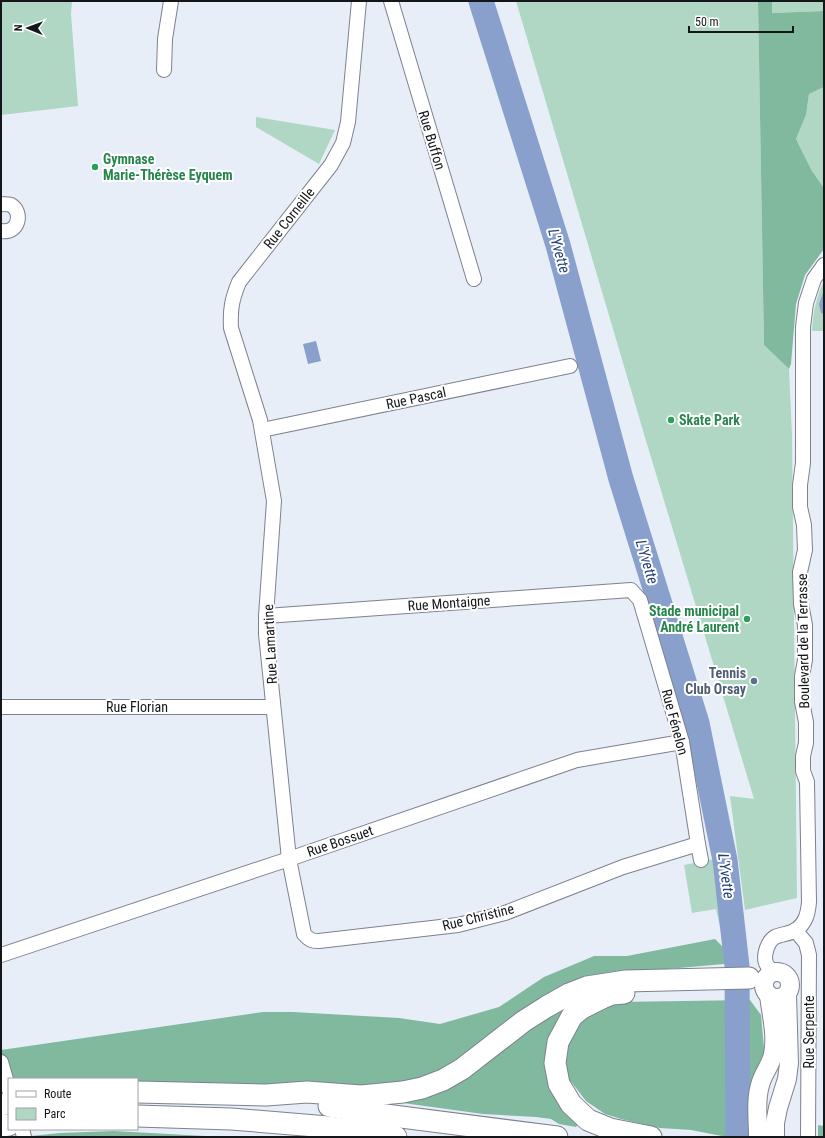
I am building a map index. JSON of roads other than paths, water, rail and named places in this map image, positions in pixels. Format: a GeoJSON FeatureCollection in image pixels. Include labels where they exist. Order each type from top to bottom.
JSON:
{"type":"FeatureCollection","features":[{"type":"Feature","properties":{"kind":"highway"},"geometry":{"type":"LineString","coordinates":[[138,1092],[266,1095],[307,1092],[361,1096],[403,1092],[422,1088],[443,1080],[462,1069],[524,1021],[569,994],[587,987],[626,980],[762,984]]}},
{"type":"Feature","properties":{"kind":"highway"},"geometry":{"type":"LineString","coordinates":[[651,1137],[610,1129],[588,1120],[570,1104],[559,1084],[556,1070],[555,1063],[558,1042],[572,1016],[582,1008],[612,994],[723,984]]}},
{"type":"Feature","properties":{"kind":"highway"},"geometry":{"type":"LineString","coordinates":[[266,1095],[370,1113],[557,1137]]}},
{"type":"Feature","properties":{"kind":"highway"},"geometry":{"type":"LineString","coordinates":[[138,1117],[164,1123],[241,1130],[293,1137]]}},
{"type":"Feature","properties":{"kind":"highway"},"geometry":{"type":"LineString","coordinates":[[138,1117],[230,1119],[328,1127],[396,1137]]}},
{"type":"Feature","properties":{"kind":"main road"},"geometry":{"type":"LineString","coordinates":[[762,984],[776,998],[780,998],[787,994],[789,1063],[787,1079],[775,1123],[775,1137]]}},
{"type":"Feature","properties":{"kind":"main road"},"geometry":{"type":"LineString","coordinates":[[758,1137],[757,1098],[761,1082],[770,1066],[773,1052],[774,1028],[762,984]]}},
{"type":"Feature","properties":{"kind":"street"},"geometry":{"type":"LineString","coordinates":[[164,70],[165,40],[171,1]]}},
{"type":"Feature","properties":{"kind":"street","name":"Rue Corneille"},"geometry":{"type":"LineString","coordinates":[[262,430],[231,328],[230,312],[233,296],[239,282],[332,165],[343,143],[348,122],[358,1]]}},
{"type":"Feature","properties":{"kind":"street","name":"Rue Buffon"},"geometry":{"type":"LineString","coordinates":[[391,1],[474,280]]}},
{"type":"Feature","properties":{"kind":"street"},"geometry":{"type":"LineString","coordinates":[[1,204],[11,205],[16,211],[18,220],[14,228],[7,232],[1,231]]}},
{"type":"Feature","properties":{"kind":"street","name":"Boulevard de la Terrasse"},"geometry":{"type":"LineString","coordinates":[[795,930],[804,921],[808,914],[809,902],[807,782],[803,771],[803,756],[806,743],[806,722],[802,702],[802,676],[805,660],[805,625],[801,604],[800,572],[805,550],[804,525],[800,507],[800,485],[804,463],[803,327],[806,303],[814,280],[824,265]]}},
{"type":"Feature","properties":{"kind":"street","name":"Rue Pascal"},"geometry":{"type":"LineString","coordinates":[[262,430],[570,366]]}},
{"type":"Feature","properties":{"kind":"street","name":"Rue Lamartine"},"geometry":{"type":"LineString","coordinates":[[262,430],[274,501],[266,634],[288,859]]}},
{"type":"Feature","properties":{"kind":"street","name":"Rue Montaigne"},"geometry":{"type":"LineString","coordinates":[[266,616],[631,590]]}},
{"type":"Feature","properties":{"kind":"street","name":"Rue Fénelon"},"geometry":{"type":"LineString","coordinates":[[631,590],[640,600],[682,742],[698,844],[702,860]]}},
{"type":"Feature","properties":{"kind":"street","name":"Rue Florian"},"geometry":{"type":"LineString","coordinates":[[1,707],[273,706]]}},
{"type":"Feature","properties":{"kind":"street","name":"Rue Bossuet"},"geometry":{"type":"LineString","coordinates":[[1,955],[577,760],[682,742]]}},
{"type":"Feature","properties":{"kind":"street","name":"Rue Christine"},"geometry":{"type":"LineString","coordinates":[[288,859],[304,934],[313,941],[319,941],[458,924],[504,912],[623,867],[698,844]]}},
{"type":"Feature","properties":{"kind":"street"},"geometry":{"type":"LineString","coordinates":[[762,984],[766,954],[769,944],[773,938],[795,930]]}},
{"type":"Feature","properties":{"kind":"street","name":"Rue Serpente"},"geometry":{"type":"LineString","coordinates":[[795,930],[806,943],[809,955],[808,1137]]}},
{"type":"Feature","properties":{"kind":"street"},"geometry":{"type":"LineString","coordinates":[[1,1062],[8,1086]]}},
{"type":"Feature","properties":{"kind":"water"},"geometry":{"type":"Polygon","coordinates":[[[824,290],[824,314],[821,313],[819,304],[824,290]]]}},
{"type":"Feature","properties":{"kind":"water"},"geometry":{"type":"Polygon","coordinates":[[[316,341],[321,361],[308,364],[303,344],[316,341]]]}},
{"type":"Feature","properties":{"kind":"waterway","name":"L'Yvette"},"geometry":{"type":"LineString","coordinates":[[481,1],[558,245],[621,479],[697,723],[725,860],[737,966],[738,1137]]}},
{"type":"Feature","properties":{"kind":"place","name":"Gymnase Marie-Thérèse Eyquem"},"geometry":{"type":"Point","coordinates":[95,167]}},
{"type":"Feature","properties":{"kind":"place","name":"Skate Park"},"geometry":{"type":"Point","coordinates":[671,420]}},
{"type":"Feature","properties":{"kind":"place","name":"Stade municipal André Laurent"},"geometry":{"type":"Point","coordinates":[747,619]}},
{"type":"Feature","properties":{"kind":"place","name":"Tennis Club Orsay"},"geometry":{"type":"Point","coordinates":[754,681]}}]}
